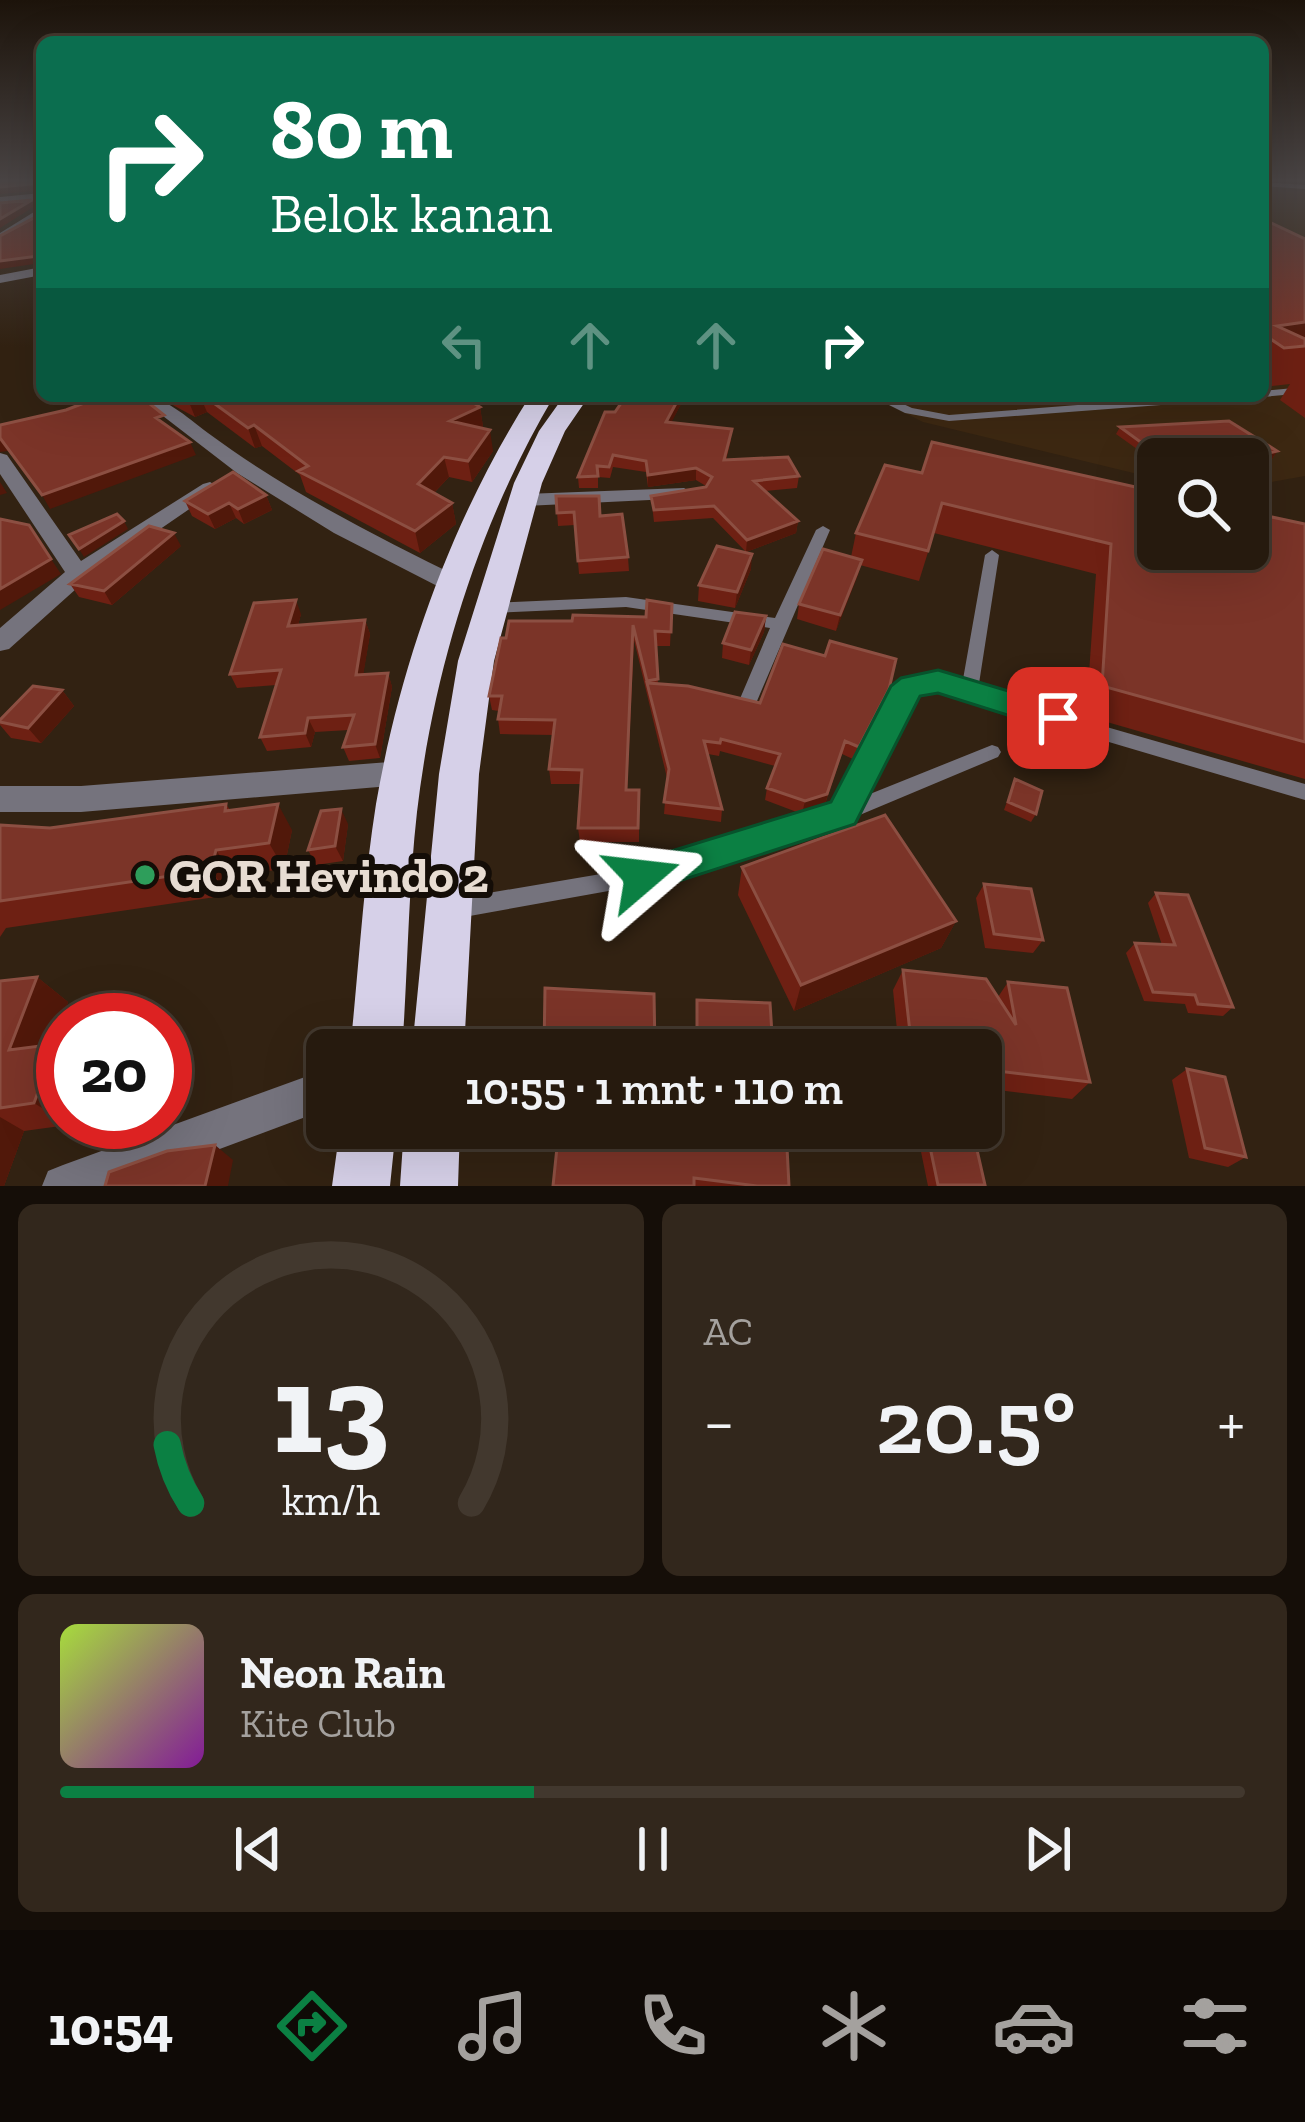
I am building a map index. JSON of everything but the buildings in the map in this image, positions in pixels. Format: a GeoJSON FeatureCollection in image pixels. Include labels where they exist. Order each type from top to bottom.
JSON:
{"type":"FeatureCollection","features":[{"type":"Feature","properties":{"kind":"highway"},"geometry":{"type":"LineString","coordinates":[[378,1029],[402,773],[471,597],[511,450],[539,402]]}},
{"type":"Feature","properties":{"kind":"highway"},"geometry":{"type":"LineString","coordinates":[[440,1029],[471,597],[503,562],[552,431],[573,402]]}},
{"type":"Feature","properties":{"kind":"highway"},"geometry":{"type":"LineString","coordinates":[[361,1186],[365,1149]]}},
{"type":"Feature","properties":{"kind":"highway"},"geometry":{"type":"LineString","coordinates":[[429,1186],[431,1149]]}},
{"type":"Feature","properties":{"kind":"street"},"geometry":{"type":"LineString","coordinates":[[0,279],[36,273]]}},
{"type":"Feature","properties":{"kind":"street"},"geometry":{"type":"LineString","coordinates":[[154,402],[244,469],[341,528],[471,597]]}},
{"type":"Feature","properties":{"kind":"street"},"geometry":{"type":"LineString","coordinates":[[0,459],[78,574]]}},
{"type":"Feature","properties":{"kind":"street"},"geometry":{"type":"LineString","coordinates":[[0,642],[78,574],[164,514],[244,469]]}},
{"type":"Feature","properties":{"kind":"street"},"geometry":{"type":"LineString","coordinates":[[525,500],[668,497],[697,490]]}},
{"type":"Feature","properties":{"kind":"street"},"geometry":{"type":"LineString","coordinates":[[0,799],[81,799],[402,773]]}},
{"type":"Feature","properties":{"kind":"street"},"geometry":{"type":"LineString","coordinates":[[63,1186],[306,1097]]}},
{"type":"Feature","properties":{"kind":"lane"},"geometry":{"type":"LineString","coordinates":[[1269,393],[1305,390]]}},
{"type":"Feature","properties":{"kind":"lane"},"geometry":{"type":"LineString","coordinates":[[890,402],[909,411],[949,418],[1161,402]]}},
{"type":"Feature","properties":{"kind":"lane"},"geometry":{"type":"LineString","coordinates":[[748,700],[823,530]]}},
{"type":"Feature","properties":{"kind":"lane"},"geometry":{"type":"LineString","coordinates":[[969,692],[992,555]]}},
{"type":"Feature","properties":{"kind":"lane"},"geometry":{"type":"LineString","coordinates":[[471,597],[626,602],[780,624]]}},
{"type":"Feature","properties":{"kind":"lane"},"geometry":{"type":"LineString","coordinates":[[843,814],[902,695],[924,682],[1305,792]]}},
{"type":"Feature","properties":{"kind":"lane"},"geometry":{"type":"LineString","coordinates":[[450,910],[642,876],[843,814],[992,752]]}},
{"type":"Feature","properties":{"kind":"shaded area"},"geometry":{"type":"Polygon","coordinates":[[[1269,236],[1305,236],[1305,476],[1269,482],[1269,438],[1137,438],[1137,474],[923,422],[883,402],[1269,402],[1269,236]]]}},
{"type":"Feature","properties":{"kind":"place","name":"GOR Hevindo 2"},"geometry":{"type":"Point","coordinates":[145,875]}},
{"type":"Feature","properties":{"kind":"route"},"geometry":{"type":"LineString","coordinates":[[642,876],[843,814],[902,695],[912,686],[938,682],[1058,718]]}}]}
